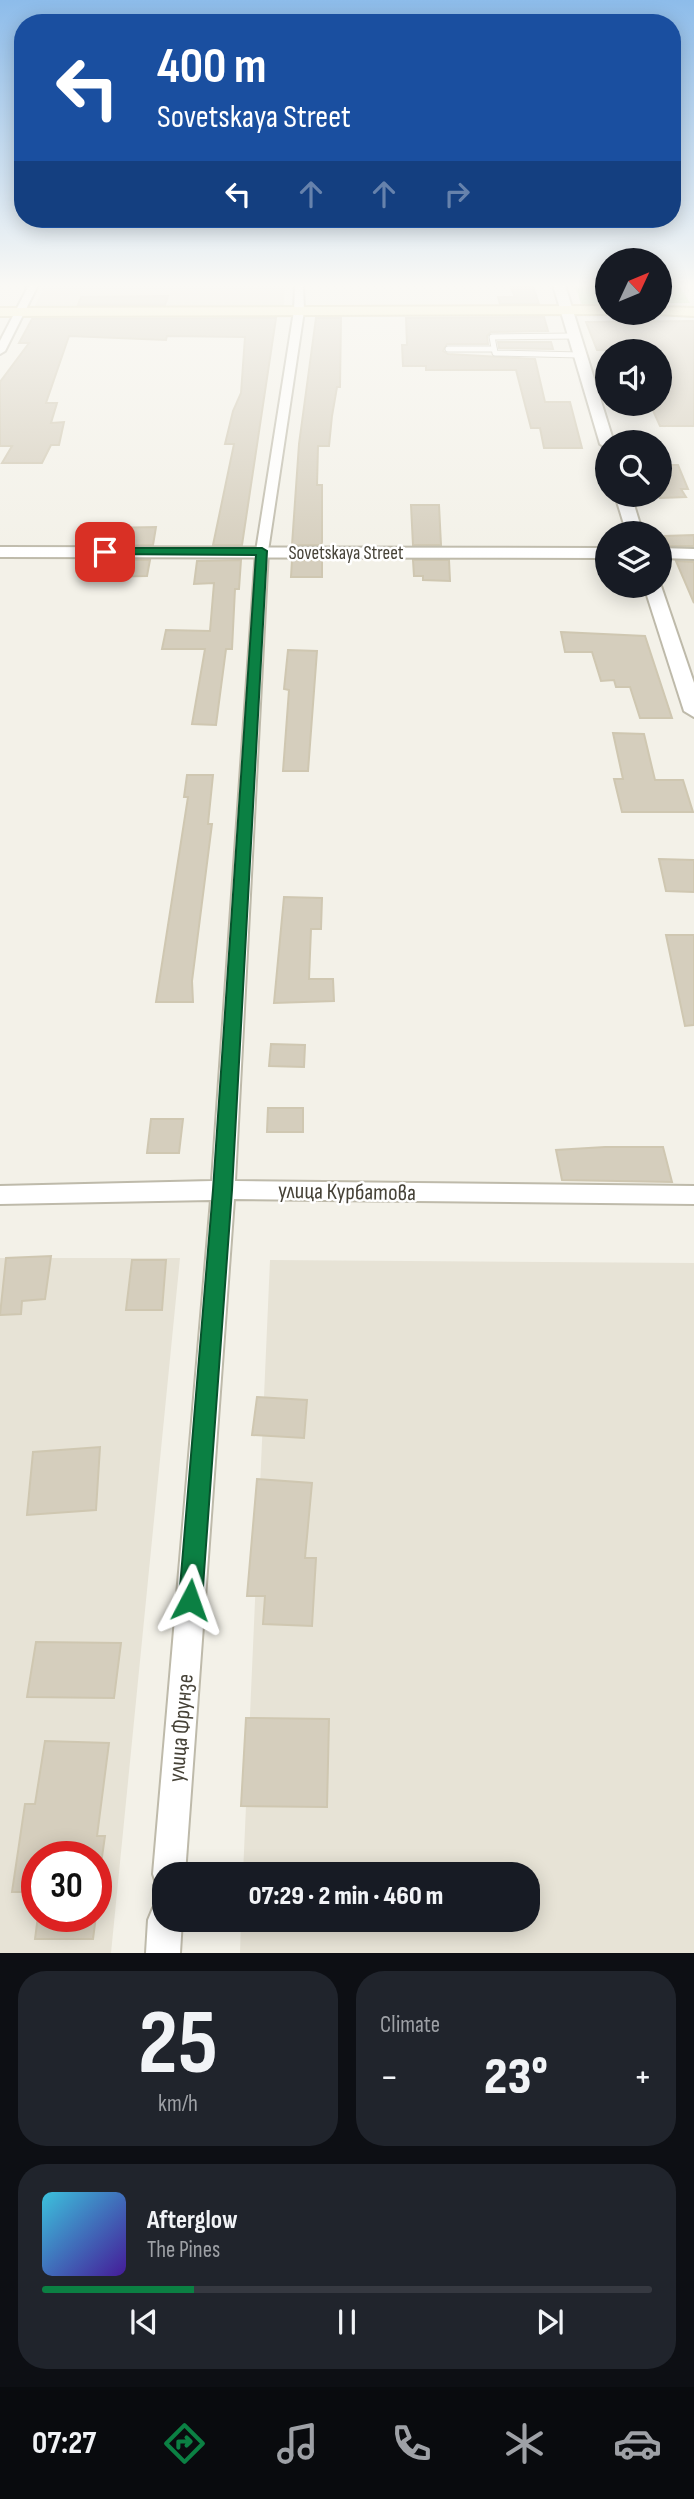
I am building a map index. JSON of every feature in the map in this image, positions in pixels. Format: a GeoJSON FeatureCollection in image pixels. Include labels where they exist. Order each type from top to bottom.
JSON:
{"type":"FeatureCollection","features":[{"type":"Feature","properties":{"kind":"street","name":"улица Фрунзе"},"geometry":{"type":"LineString","coordinates":[[170,1862],[223,1190],[262,551],[289,376]]}},
{"type":"Feature","properties":{"kind":"street"},"geometry":{"type":"LineString","coordinates":[[586,376],[603,430]]}},
{"type":"Feature","properties":{"kind":"street","name":"Sovetskaya Street"},"geometry":{"type":"LineString","coordinates":[[0,552],[595,553]]}},
{"type":"Feature","properties":{"kind":"street"},"geometry":{"type":"LineString","coordinates":[[672,553],[694,554]]}},
{"type":"Feature","properties":{"kind":"street"},"geometry":{"type":"LineString","coordinates":[[656,598],[694,711]]}},
{"type":"Feature","properties":{"kind":"street","name":"улица Курбатова"},"geometry":{"type":"LineString","coordinates":[[0,1195],[223,1190],[694,1195]]}},
{"type":"Feature","properties":{"kind":"street"},"geometry":{"type":"LineString","coordinates":[[163,1953],[164,1932]]}},
{"type":"Feature","properties":{"kind":"shaded area"},"geometry":{"type":"Polygon","coordinates":[[[0,1258],[180,1258],[111,1953],[0,1953],[0,1258]]]}},
{"type":"Feature","properties":{"kind":"shaded area"},"geometry":{"type":"Polygon","coordinates":[[[270,1260],[694,1263],[694,1953],[240,1953],[241,1932],[540,1932],[540,1862],[244,1862],[270,1260]]]}},
{"type":"Feature","properties":{"kind":"building"},"geometry":{"type":"Polygon","coordinates":[[[4,376],[55,376],[46,403],[57,403],[51,423],[64,422],[59,445],[51,445],[42,463],[2,463],[12,446],[0,446],[0,382],[4,376]]]}},
{"type":"Feature","properties":{"kind":"building"},"geometry":{"type":"Polygon","coordinates":[[[242,376],[267,376],[242,545],[213,545],[234,444],[225,444],[233,411],[241,393],[242,376]]]}},
{"type":"Feature","properties":{"kind":"building"},"geometry":{"type":"Polygon","coordinates":[[[308,376],[340,376],[329,446],[318,446],[317,485],[322,485],[321,545],[292,545],[299,444],[308,376]]]}},
{"type":"Feature","properties":{"kind":"building"},"geometry":{"type":"Polygon","coordinates":[[[518,376],[539,376],[545,402],[570,402],[582,448],[544,448],[540,428],[531,428],[518,376]]]}},
{"type":"Feature","properties":{"kind":"building"},"geometry":{"type":"Polygon","coordinates":[[[672,376],[694,376],[694,426],[660,426],[655,416],[672,416],[672,376]]]}},
{"type":"Feature","properties":{"kind":"building"},"geometry":{"type":"Polygon","coordinates":[[[672,465],[678,465],[688,489],[681,489],[686,497],[672,498],[672,465]]]}},
{"type":"Feature","properties":{"kind":"building"},"geometry":{"type":"Polygon","coordinates":[[[411,505],[439,505],[441,545],[413,545],[411,505]]]}},
{"type":"Feature","properties":{"kind":"building"},"geometry":{"type":"Polygon","coordinates":[[[156,527],[153,545],[102,545],[106,528],[156,527]]]}},
{"type":"Feature","properties":{"kind":"building"},"geometry":{"type":"Polygon","coordinates":[[[694,535],[694,546],[672,546],[672,536],[694,535]]]}},
{"type":"Feature","properties":{"kind":"building"},"geometry":{"type":"Polygon","coordinates":[[[98,560],[150,560],[147,576],[94,577],[98,560]]]}},
{"type":"Feature","properties":{"kind":"building"},"geometry":{"type":"Polygon","coordinates":[[[241,560],[239,589],[235,589],[232,649],[226,649],[216,725],[192,724],[205,649],[162,649],[166,630],[210,631],[214,583],[194,584],[197,561],[241,560]]]}},
{"type":"Feature","properties":{"kind":"building"},"geometry":{"type":"Polygon","coordinates":[[[292,560],[322,560],[322,577],[291,577],[292,560]]]}},
{"type":"Feature","properties":{"kind":"building"},"geometry":{"type":"Polygon","coordinates":[[[413,560],[449,560],[450,581],[423,580],[423,576],[414,576],[413,560]]]}},
{"type":"Feature","properties":{"kind":"building"},"geometry":{"type":"Polygon","coordinates":[[[676,561],[694,562],[694,603],[676,561]]]}},
{"type":"Feature","properties":{"kind":"building"},"geometry":{"type":"Polygon","coordinates":[[[561,632],[645,636],[672,718],[640,718],[630,687],[616,687],[614,680],[601,681],[592,652],[565,652],[561,632]]]}},
{"type":"Feature","properties":{"kind":"building"},"geometry":{"type":"Polygon","coordinates":[[[288,650],[317,651],[308,771],[283,771],[289,690],[284,689],[288,650]]]}},
{"type":"Feature","properties":{"kind":"building"},"geometry":{"type":"Polygon","coordinates":[[[613,733],[644,734],[655,780],[683,780],[693,812],[622,812],[614,779],[623,779],[613,733]]]}},
{"type":"Feature","properties":{"kind":"building"},"geometry":{"type":"Polygon","coordinates":[[[187,775],[213,775],[208,824],[212,824],[192,981],[193,1002],[156,1002],[188,797],[184,797],[187,775]]]}},
{"type":"Feature","properties":{"kind":"building"},"geometry":{"type":"Polygon","coordinates":[[[659,859],[694,860],[694,892],[666,891],[659,859]]]}},
{"type":"Feature","properties":{"kind":"building"},"geometry":{"type":"Polygon","coordinates":[[[284,897],[322,898],[321,929],[311,929],[309,979],[333,979],[334,1001],[274,1003],[284,897]]]}},
{"type":"Feature","properties":{"kind":"building"},"geometry":{"type":"Polygon","coordinates":[[[666,935],[694,935],[694,1025],[685,1026],[666,935]]]}},
{"type":"Feature","properties":{"kind":"building"},"geometry":{"type":"Polygon","coordinates":[[[271,1044],[305,1045],[304,1067],[269,1066],[271,1044]]]}},
{"type":"Feature","properties":{"kind":"building"},"geometry":{"type":"Polygon","coordinates":[[[268,1108],[303,1108],[303,1132],[267,1132],[268,1108]]]}},
{"type":"Feature","properties":{"kind":"building"},"geometry":{"type":"Polygon","coordinates":[[[151,1119],[183,1119],[179,1153],[147,1153],[151,1119]]]}},
{"type":"Feature","properties":{"kind":"building"},"geometry":{"type":"Polygon","coordinates":[[[663,1147],[672,1182],[562,1180],[556,1150],[663,1147]]]}},
{"type":"Feature","properties":{"kind":"building"},"geometry":{"type":"Polygon","coordinates":[[[51,1256],[45,1299],[22,1301],[21,1314],[0,1315],[6,1258],[51,1256]]]}},
{"type":"Feature","properties":{"kind":"building"},"geometry":{"type":"Polygon","coordinates":[[[132,1260],[166,1260],[162,1310],[126,1310],[132,1260]]]}},
{"type":"Feature","properties":{"kind":"building"},"geometry":{"type":"Polygon","coordinates":[[[257,1397],[307,1400],[304,1438],[252,1435],[257,1397]]]}},
{"type":"Feature","properties":{"kind":"building"},"geometry":{"type":"Polygon","coordinates":[[[100,1447],[96,1510],[27,1515],[33,1452],[100,1447]]]}},
{"type":"Feature","properties":{"kind":"building"},"geometry":{"type":"Polygon","coordinates":[[[257,1479],[312,1483],[305,1558],[316,1558],[312,1626],[263,1624],[265,1596],[247,1596],[257,1479]]]}},
{"type":"Feature","properties":{"kind":"building"},"geometry":{"type":"Polygon","coordinates":[[[36,1642],[121,1643],[114,1698],[27,1697],[36,1642]]]}},
{"type":"Feature","properties":{"kind":"building"},"geometry":{"type":"Polygon","coordinates":[[[246,1718],[329,1719],[327,1807],[241,1806],[246,1718]]]}},
{"type":"Feature","properties":{"kind":"building"},"geometry":{"type":"Polygon","coordinates":[[[45,1741],[109,1743],[97,1836],[105,1836],[104,1841],[21,1841],[21,1892],[12,1892],[25,1804],[35,1804],[45,1741]]]}},
{"type":"Feature","properties":{"kind":"building"},"geometry":{"type":"Polygon","coordinates":[[[36,1932],[94,1932],[93,1939],[35,1939],[36,1932]]]}},
{"type":"Feature","properties":{"kind":"route"},"geometry":{"type":"LineString","coordinates":[[105,552],[262,551],[223,1190],[190,1600]]}}]}
